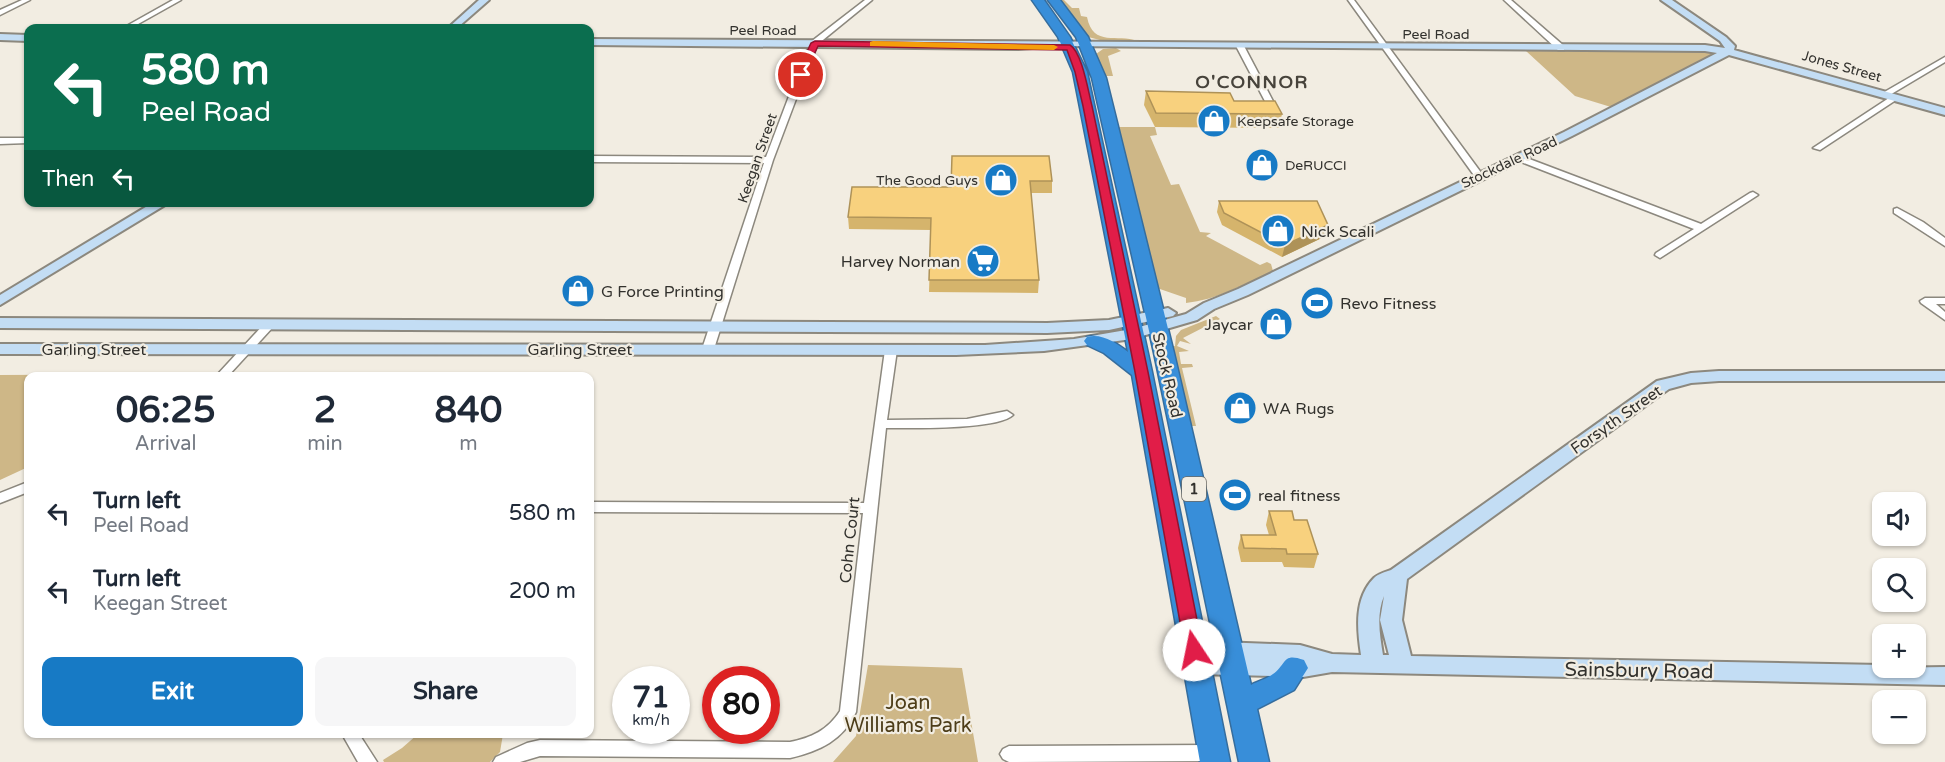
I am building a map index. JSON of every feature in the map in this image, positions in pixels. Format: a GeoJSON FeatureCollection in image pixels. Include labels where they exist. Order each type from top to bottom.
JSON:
{"type":"FeatureCollection","features":[{"type":"Feature","properties":{"kind":"highway","name":"Stock Road"},"geometry":{"type":"LineString","coordinates":[[1038,0],[1077,45],[1083,89],[1142,372],[1214,757]]}},
{"type":"Feature","properties":{"kind":"highway","name":"Stock Road"},"geometry":{"type":"LineString","coordinates":[[1054,0],[1077,45],[1099,78],[1254,762]]}},
{"type":"Feature","properties":{"kind":"highway"},"geometry":{"type":"LineString","coordinates":[[1094,341],[1111,349],[1142,372]]}},
{"type":"Feature","properties":{"kind":"highway"},"geometry":{"type":"LineString","coordinates":[[1241,702],[1284,682],[1294,668]]}},
{"type":"Feature","properties":{"kind":"street"},"geometry":{"type":"LineString","coordinates":[[0,13],[27,0]]}},
{"type":"Feature","properties":{"kind":"street"},"geometry":{"type":"LineString","coordinates":[[135,24],[178,0]]}},
{"type":"Feature","properties":{"kind":"street"},"geometry":{"type":"LineString","coordinates":[[457,24],[484,0]]}},
{"type":"Feature","properties":{"kind":"street","name":"Keegan Street"},"geometry":{"type":"LineString","coordinates":[[708,349],[769,160],[809,54],[815,43],[869,0]]}},
{"type":"Feature","properties":{"kind":"street"},"geometry":{"type":"LineString","coordinates":[[1351,0],[1479,176]]}},
{"type":"Feature","properties":{"kind":"street"},"geometry":{"type":"LineString","coordinates":[[1507,0],[1561,48]]}},
{"type":"Feature","properties":{"kind":"street"},"geometry":{"type":"LineString","coordinates":[[1666,0],[1723,39],[1730,46],[1729,51]]}},
{"type":"Feature","properties":{"kind":"street"},"geometry":{"type":"LineString","coordinates":[[0,37],[24,38]]}},
{"type":"Feature","properties":{"kind":"street","name":"Peel Road"},"geometry":{"type":"LineString","coordinates":[[594,42],[1693,47],[1729,51]]}},
{"type":"Feature","properties":{"kind":"street"},"geometry":{"type":"LineString","coordinates":[[1240,46],[1271,105]]}},
{"type":"Feature","properties":{"kind":"street","name":"Jones Street"},"geometry":{"type":"LineString","coordinates":[[1729,51],[1945,112]]}},
{"type":"Feature","properties":{"kind":"street","name":"Stockdale Road"},"geometry":{"type":"LineString","coordinates":[[1156,322],[1192,317],[1210,306],[1519,158],[1729,51]]}},
{"type":"Feature","properties":{"kind":"street"},"geometry":{"type":"LineString","coordinates":[[1817,148],[1945,59]]}},
{"type":"Feature","properties":{"kind":"street"},"geometry":{"type":"LineString","coordinates":[[0,141],[24,141]]}},
{"type":"Feature","properties":{"kind":"street"},"geometry":{"type":"LineString","coordinates":[[1519,158],[1701,228]]}},
{"type":"Feature","properties":{"kind":"street"},"geometry":{"type":"LineString","coordinates":[[594,159],[769,160]]}},
{"type":"Feature","properties":{"kind":"street"},"geometry":{"type":"LineString","coordinates":[[1660,255],[1754,195]]}},
{"type":"Feature","properties":{"kind":"street"},"geometry":{"type":"LineString","coordinates":[[0,301],[156,207]]}},
{"type":"Feature","properties":{"kind":"street"},"geometry":{"type":"LineString","coordinates":[[1897,211],[1920,224],[1945,243]]}},
{"type":"Feature","properties":{"kind":"street"},"geometry":{"type":"LineString","coordinates":[[1945,301],[1925,301],[1945,317]]}},
{"type":"Feature","properties":{"kind":"street","name":"Garling Street"},"geometry":{"type":"LineString","coordinates":[[0,349],[1008,349],[1094,341],[1132,327],[1156,322]]}},
{"type":"Feature","properties":{"kind":"street","name":"Garling Street"},"geometry":{"type":"LineString","coordinates":[[0,323],[715,328],[1047,328],[1109,325],[1132,327]]}},
{"type":"Feature","properties":{"kind":"street"},"geometry":{"type":"LineString","coordinates":[[226,372],[269,325]]}},
{"type":"Feature","properties":{"kind":"street","name":"Cohn Court"},"geometry":{"type":"LineString","coordinates":[[502,762],[540,748],[790,750],[817,743],[836,730],[848,712],[870,508],[891,350]]}},
{"type":"Feature","properties":{"kind":"street","name":"Forsyth Street"},"geometry":{"type":"LineString","coordinates":[[1373,664],[1368,620],[1372,601],[1381,584],[1398,575],[1651,393],[1675,381],[1719,376],[1945,376]]}},
{"type":"Feature","properties":{"kind":"street"},"geometry":{"type":"LineString","coordinates":[[880,424],[967,423],[1007,416]]}},
{"type":"Feature","properties":{"kind":"street"},"geometry":{"type":"LineString","coordinates":[[0,498],[24,489]]}},
{"type":"Feature","properties":{"kind":"street"},"geometry":{"type":"LineString","coordinates":[[594,507],[870,508]]}},
{"type":"Feature","properties":{"kind":"street"},"geometry":{"type":"LineString","coordinates":[[1398,575],[1392,620],[1402,665]]}},
{"type":"Feature","properties":{"kind":"street","name":"Sainsbury Road"},"geometry":{"type":"LineString","coordinates":[[1195,658],[1300,654],[1332,663]]}},
{"type":"Feature","properties":{"kind":"street","name":"Sainsbury Road"},"geometry":{"type":"LineString","coordinates":[[1231,658],[1294,668],[1332,663],[1945,676]]}},
{"type":"Feature","properties":{"kind":"street"},"geometry":{"type":"LineString","coordinates":[[353,738],[368,762]]}},
{"type":"Feature","properties":{"kind":"street"},"geometry":{"type":"LineString","coordinates":[[1009,753],[1214,757]]}},
{"type":"Feature","properties":{"kind":"green space"},"geometry":{"type":"Polygon","coordinates":[[[1059,0],[1064,0],[1072,8],[1079,8],[1081,16],[1087,17],[1090,27],[1100,36],[1137,41],[1104,41],[1088,37],[1059,0]]]}},
{"type":"Feature","properties":{"kind":"green space"},"geometry":{"type":"Polygon","coordinates":[[[1116,48],[1121,51],[1108,56],[1113,76],[1104,76],[1096,54],[1103,49],[1116,48]]]}},
{"type":"Feature","properties":{"kind":"green space"},"geometry":{"type":"Polygon","coordinates":[[[1530,49],[1706,50],[1716,55],[1611,107],[1575,96],[1526,51],[1530,49]]]}},
{"type":"Feature","properties":{"kind":"green space"},"geometry":{"type":"Polygon","coordinates":[[[1117,127],[1155,127],[1157,135],[1150,136],[1171,185],[1179,184],[1200,232],[1211,233],[1206,236],[1260,265],[1267,262],[1271,264],[1273,271],[1219,295],[1186,303],[1186,298],[1157,288],[1117,127]]]}},
{"type":"Feature","properties":{"kind":"green space"},"geometry":{"type":"Polygon","coordinates":[[[1216,316],[1220,319],[1183,338],[1191,344],[1180,341],[1177,346],[1189,351],[1179,352],[1181,364],[1192,364],[1193,367],[1182,368],[1196,426],[1188,426],[1170,347],[1175,346],[1176,336],[1181,330],[1216,316]]]}},
{"type":"Feature","properties":{"kind":"green space"},"geometry":{"type":"Polygon","coordinates":[[[0,375],[24,375],[24,469],[0,480],[0,375]]]}},
{"type":"Feature","properties":{"kind":"green space","name":"Joan Williams Park"},"geometry":{"type":"Polygon","coordinates":[[[868,665],[962,668],[978,762],[833,762],[856,736],[868,665]]]}},
{"type":"Feature","properties":{"kind":"green space"},"geometry":{"type":"Polygon","coordinates":[[[413,738],[502,738],[500,752],[490,762],[384,762],[383,760],[413,738]]]}},
{"type":"Feature","properties":{"kind":"building"},"geometry":{"type":"Polygon","coordinates":[[[1146,91],[1230,93],[1234,101],[1275,101],[1282,114],[1156,113],[1146,91]]]}},
{"type":"Feature","properties":{"kind":"building","name":"Harvey Norman"},"geometry":{"type":"Polygon","coordinates":[[[952,156],[1049,156],[1052,181],[1030,181],[1039,280],[929,280],[931,218],[848,217],[852,187],[951,187],[952,156]]]}},
{"type":"Feature","properties":{"kind":"building"},"geometry":{"type":"Polygon","coordinates":[[[1219,201],[1317,201],[1328,225],[1285,245],[1224,213],[1219,201]]]}},
{"type":"Feature","properties":{"kind":"building"},"geometry":{"type":"Polygon","coordinates":[[[1269,511],[1292,511],[1294,520],[1307,520],[1318,554],[1287,554],[1286,549],[1244,548],[1241,535],[1276,535],[1269,511]]]}},
{"type":"Feature","properties":{"kind":"slow traffic"},"geometry":{"type":"LineString","coordinates":[[873,44],[1054,47]]}},
{"type":"Feature","properties":{"kind":"place","name":"Keepsafe Storage"},"geometry":{"type":"Point","coordinates":[1214,121]}},
{"type":"Feature","properties":{"kind":"place","name":"DeRUCCI"},"geometry":{"type":"Point","coordinates":[1262,165]}},
{"type":"Feature","properties":{"kind":"place","name":"The Good Guys"},"geometry":{"type":"Point","coordinates":[1001,180]}},
{"type":"Feature","properties":{"kind":"place","name":"Nick Scali"},"geometry":{"type":"Point","coordinates":[1278,231]}},
{"type":"Feature","properties":{"kind":"place","name":"Harvey Norman"},"geometry":{"type":"Point","coordinates":[983,261]}},
{"type":"Feature","properties":{"kind":"place","name":"G Force Printing"},"geometry":{"type":"Point","coordinates":[578,291]}},
{"type":"Feature","properties":{"kind":"place","name":"Revo Fitness"},"geometry":{"type":"Point","coordinates":[1317,303]}},
{"type":"Feature","properties":{"kind":"place","name":"Jaycar"},"geometry":{"type":"Point","coordinates":[1276,324]}},
{"type":"Feature","properties":{"kind":"place","name":"WA Rugs"},"geometry":{"type":"Point","coordinates":[1240,408]}},
{"type":"Feature","properties":{"kind":"place","name":"real fitness"},"geometry":{"type":"Point","coordinates":[1235,495]}},
{"type":"Feature","properties":{"kind":"district","name":"O'CONNOR"},"geometry":{"type":"Point","coordinates":[1252,82]}},
{"type":"Feature","properties":{"kind":"route"},"geometry":{"type":"LineString","coordinates":[[801,75],[815,43],[1070,47],[1080,72],[1142,372],[1194,650]]}}]}
